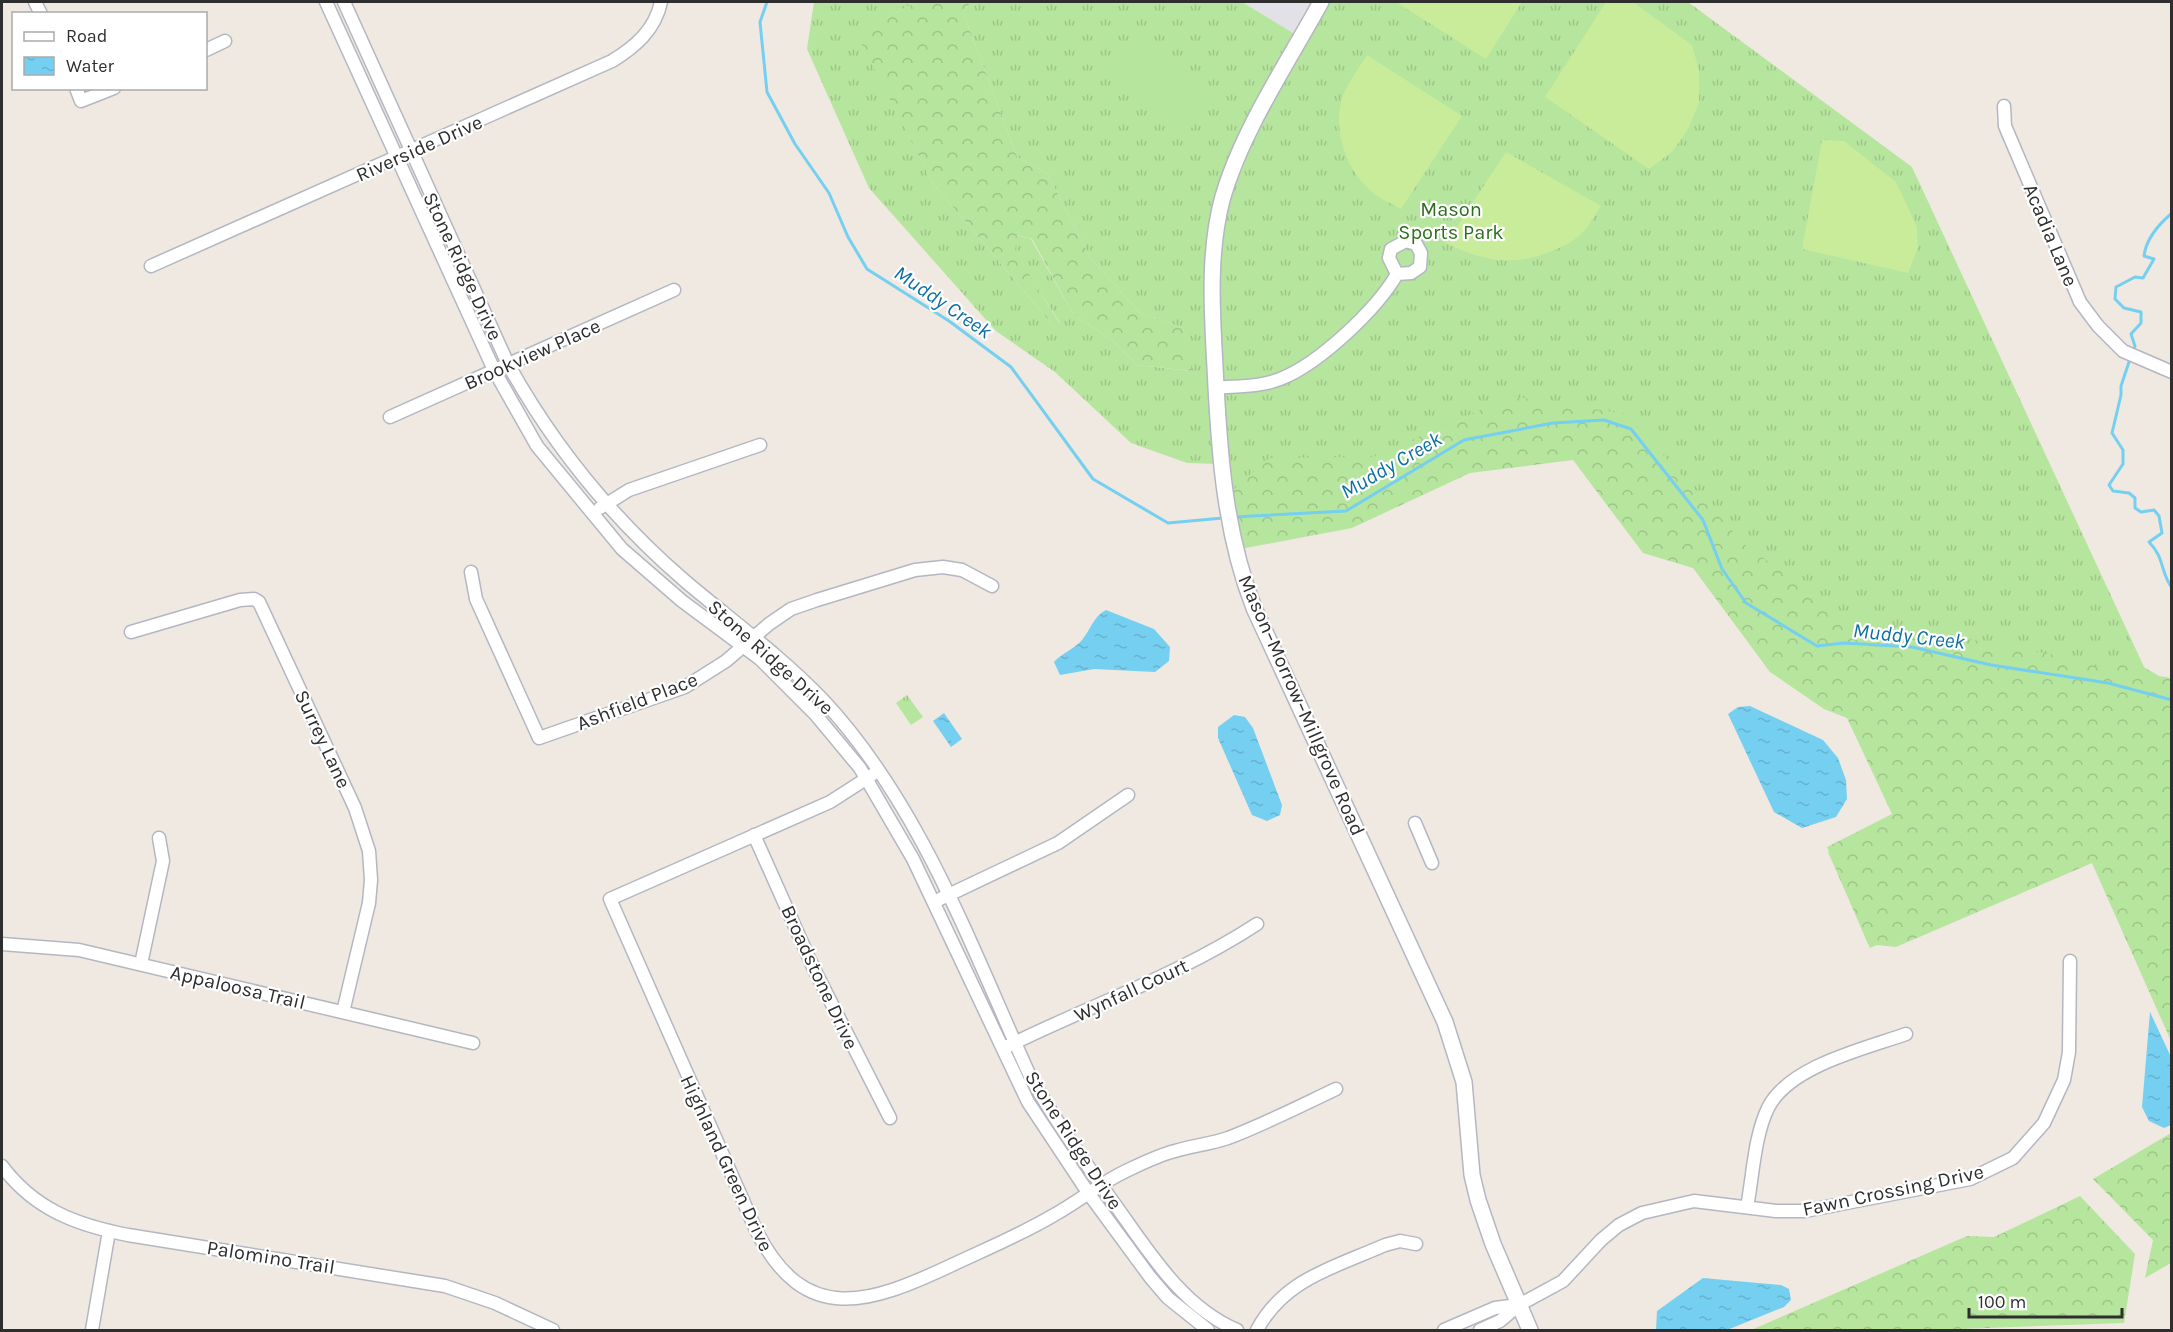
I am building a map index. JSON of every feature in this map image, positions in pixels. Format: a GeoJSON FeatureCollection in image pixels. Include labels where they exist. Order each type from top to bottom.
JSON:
{"type":"FeatureCollection","features":[{"type":"Feature","properties":{"kind":"street","name":"Stone Ridge Drive"},"geometry":{"type":"LineString","coordinates":[[326,2],[494,370],[537,446],[622,549],[682,601],[748,642],[822,699],[878,771],[917,833],[1042,1097],[1102,1186],[1174,1284],[1207,1314],[1236,1330]]}},
{"type":"Feature","properties":{"kind":"street","name":"Stone Ridge Drive"},"geometry":{"type":"LineString","coordinates":[[344,2],[410,153],[508,364],[539,418],[573,467],[628,529],[748,642],[815,714],[867,779],[905,843],[1028,1102],[1089,1194],[1150,1277],[1168,1298],[1208,1330]]}},
{"type":"Feature","properties":{"kind":"street","name":"Riverside Drive"},"geometry":{"type":"LineString","coordinates":[[151,266],[397,159],[612,61],[635,47],[649,29],[662,2]]}},
{"type":"Feature","properties":{"kind":"street","name":"Mason–Morrow–Millgrove Road"},"geometry":{"type":"LineString","coordinates":[[1320,2],[1241,151],[1222,201],[1213,264],[1216,388],[1225,497],[1235,550],[1254,608],[1445,1022],[1464,1082],[1475,1191],[1486,1226],[1530,1330]]}},
{"type":"Feature","properties":{"kind":"street"},"geometry":{"type":"LineString","coordinates":[[207,50],[225,41]]}},
{"type":"Feature","properties":{"kind":"street"},"geometry":{"type":"LineString","coordinates":[[77,90],[81,101],[109,90]]}},
{"type":"Feature","properties":{"kind":"street","name":"Acadia Lane"},"geometry":{"type":"LineString","coordinates":[[2004,106],[2005,126],[2080,302],[2098,326],[2123,351],[2172,372]]}},
{"type":"Feature","properties":{"kind":"street"},"geometry":{"type":"LineString","coordinates":[[1216,388],[1270,382],[1305,365],[1376,304],[1397,274]]}},
{"type":"Feature","properties":{"kind":"street","name":"Brookview Place"},"geometry":{"type":"LineString","coordinates":[[390,417],[674,290]]}},
{"type":"Feature","properties":{"kind":"street"},"geometry":{"type":"LineString","coordinates":[[593,515],[606,503],[657,480],[760,445]]}},
{"type":"Feature","properties":{"kind":"street","name":"Ashfield Place"},"geometry":{"type":"LineString","coordinates":[[471,572],[476,599],[539,738],[685,687],[726,661],[791,609],[915,570],[943,567],[962,570],[992,586]]}},
{"type":"Feature","properties":{"kind":"street","name":"Surrey Lane"},"geometry":{"type":"LineString","coordinates":[[131,632],[240,600],[254,599],[259,602],[355,808],[369,851],[371,880],[369,903],[343,1012]]}},
{"type":"Feature","properties":{"kind":"street","name":"Highland Green Drive"},"geometry":{"type":"LineString","coordinates":[[878,771],[830,802],[610,899],[756,1230],[773,1260],[795,1282],[827,1297],[841,1299],[880,1296],[906,1287],[1022,1233],[1126,1171],[1174,1151],[1225,1139],[1266,1123],[1336,1089]]}},
{"type":"Feature","properties":{"kind":"street"},"geometry":{"type":"LineString","coordinates":[[934,902],[1058,843],[1128,795]]}},
{"type":"Feature","properties":{"kind":"street"},"geometry":{"type":"LineString","coordinates":[[1415,823],[1432,862]]}},
{"type":"Feature","properties":{"kind":"street","name":"Broadstone Drive"},"geometry":{"type":"LineString","coordinates":[[754,834],[813,967],[890,1118]]}},
{"type":"Feature","properties":{"kind":"street"},"geometry":{"type":"LineString","coordinates":[[141,964],[160,876],[162,853],[159,838]]}},
{"type":"Feature","properties":{"kind":"street","name":"Wynfall Court"},"geometry":{"type":"LineString","coordinates":[[1001,1049],[1176,970],[1225,945],[1257,924]]}},
{"type":"Feature","properties":{"kind":"street","name":"Appaloosa Trail"},"geometry":{"type":"LineString","coordinates":[[2,944],[64,948],[141,964],[473,1043]]}},
{"type":"Feature","properties":{"kind":"street","name":"Fawn Crossing Drive"},"geometry":{"type":"LineString","coordinates":[[1519,1305],[1563,1281],[1601,1240],[1619,1225],[1642,1213],[1694,1201],[1805,1211],[1970,1179],[2013,1158],[2044,1123],[2064,1080],[2069,1052],[2070,962]]}},
{"type":"Feature","properties":{"kind":"street"},"geometry":{"type":"LineString","coordinates":[[1747,1207],[1761,1132],[1768,1108],[1780,1091],[1816,1067],[1906,1034]]}},
{"type":"Feature","properties":{"kind":"street","name":"Palomino Trail"},"geometry":{"type":"LineString","coordinates":[[2,1166],[24,1192],[49,1210],[76,1223],[109,1231],[445,1286],[495,1304],[553,1330]]}},
{"type":"Feature","properties":{"kind":"street"},"geometry":{"type":"LineString","coordinates":[[92,1330],[109,1231]]}},
{"type":"Feature","properties":{"kind":"street"},"geometry":{"type":"LineString","coordinates":[[1257,1330],[1271,1307],[1294,1286],[1385,1245],[1400,1241],[1416,1244]]}},
{"type":"Feature","properties":{"kind":"street"},"geometry":{"type":"LineString","coordinates":[[1444,1330],[1495,1308],[1519,1305]]}},
{"type":"Feature","properties":{"kind":"street"},"geometry":{"type":"LineString","coordinates":[[1480,1330],[1500,1321],[1519,1305]]}},
{"type":"Feature","properties":{"kind":"shaded area"},"geometry":{"type":"Polygon","coordinates":[[[1242,2],[1321,2],[1301,38],[1242,2]]]}},
{"type":"Feature","properties":{"kind":"green space","name":"Mason Sports Park"},"geometry":{"type":"Polygon","coordinates":[[[814,2],[923,2],[908,6],[858,35],[932,182],[1051,323],[1060,323],[1014,252],[1016,235],[1031,239],[1073,314],[1113,341],[1137,365],[1191,371],[1183,328],[1139,312],[1090,257],[1047,173],[1017,157],[963,12],[971,2],[1242,2],[1301,38],[1321,2],[1688,2],[1912,167],[2171,725],[2171,816],[1870,948],[1828,852],[1898,822],[1817,646],[1631,429],[1228,517],[1222,464],[1187,463],[1131,443],[1055,372],[996,331],[869,188],[807,49],[814,2]]]}},
{"type":"Feature","properties":{"kind":"green space"},"geometry":{"type":"Polygon","coordinates":[[[923,2],[971,2],[963,12],[1017,157],[1047,173],[1090,257],[1139,312],[1183,328],[1192,371],[1137,365],[1113,341],[1073,314],[1032,239],[1017,235],[1015,252],[1060,324],[1051,323],[932,182],[857,35],[908,6],[923,2]]]}},
{"type":"Feature","properties":{"kind":"green space"},"geometry":{"type":"Polygon","coordinates":[[[1396,2],[1522,2],[1486,59],[1396,2]]]}},
{"type":"Feature","properties":{"kind":"green space"},"geometry":{"type":"Polygon","coordinates":[[[1606,2],[1633,2],[1692,45],[1699,70],[1699,103],[1687,131],[1672,152],[1649,169],[1545,97],[1606,2]]]}},
{"type":"Feature","properties":{"kind":"green space"},"geometry":{"type":"Polygon","coordinates":[[[1138,30],[1216,101],[1180,140],[1103,68],[1138,30]]]}},
{"type":"Feature","properties":{"kind":"green space"},"geometry":{"type":"Polygon","coordinates":[[[1367,55],[1462,116],[1401,209],[1379,197],[1366,186],[1357,175],[1344,150],[1339,122],[1343,95],[1367,55]]]}},
{"type":"Feature","properties":{"kind":"green space"},"geometry":{"type":"Polygon","coordinates":[[[1822,140],[1844,141],[1896,182],[1917,227],[1918,248],[1908,273],[1802,249],[1822,140]]]}},
{"type":"Feature","properties":{"kind":"green space"},"geometry":{"type":"Polygon","coordinates":[[[1506,152],[1601,206],[1588,227],[1579,236],[1566,245],[1547,253],[1520,260],[1495,260],[1471,254],[1446,243],[1506,152]]]}},
{"type":"Feature","properties":{"kind":"green space"},"geometry":{"type":"Polygon","coordinates":[[[1512,396],[1626,414],[1745,545],[1844,616],[2060,656],[2098,667],[2125,656],[2159,676],[2171,678],[2171,1041],[2092,863],[1896,947],[1868,944],[1827,847],[1892,814],[1847,718],[1824,709],[1770,672],[1693,568],[1643,553],[1573,460],[1470,473],[1352,528],[1235,550],[1225,497],[1269,458],[1373,457],[1512,396]]]}},
{"type":"Feature","properties":{"kind":"green space"},"geometry":{"type":"Polygon","coordinates":[[[907,695],[923,717],[911,725],[896,703],[907,695]]]}},
{"type":"Feature","properties":{"kind":"green space"},"geometry":{"type":"Polygon","coordinates":[[[2171,1133],[2171,1263],[2145,1278],[2153,1240],[2093,1179],[2171,1133]]]}},
{"type":"Feature","properties":{"kind":"green space"},"geometry":{"type":"Polygon","coordinates":[[[2080,1196],[2135,1254],[2124,1323],[1933,1330],[1751,1330],[1967,1236],[1994,1237],[2080,1196]]]}},
{"type":"Feature","properties":{"kind":"water"},"geometry":{"type":"Polygon","coordinates":[[[1106,610],[1154,629],[1170,647],[1169,661],[1155,672],[1094,669],[1060,675],[1054,662],[1079,643],[1095,620],[1106,610]]]}},
{"type":"Feature","properties":{"kind":"water"},"geometry":{"type":"Polygon","coordinates":[[[1750,706],[1823,740],[1838,758],[1846,780],[1847,799],[1836,817],[1802,828],[1774,812],[1728,714],[1738,707],[1750,706]]]}},
{"type":"Feature","properties":{"kind":"water"},"geometry":{"type":"Polygon","coordinates":[[[944,713],[962,739],[951,747],[933,721],[944,713]]]}},
{"type":"Feature","properties":{"kind":"water"},"geometry":{"type":"Polygon","coordinates":[[[1234,715],[1245,717],[1253,728],[1282,805],[1280,815],[1267,821],[1252,815],[1218,738],[1218,727],[1234,715]]]}},
{"type":"Feature","properties":{"kind":"water"},"geometry":{"type":"Polygon","coordinates":[[[2150,1012],[2171,1057],[2171,1125],[2164,1128],[2149,1121],[2142,1107],[2150,1012]]]}},
{"type":"Feature","properties":{"kind":"water"},"geometry":{"type":"Polygon","coordinates":[[[1703,1278],[1781,1285],[1789,1289],[1791,1300],[1784,1307],[1727,1330],[1656,1330],[1657,1311],[1703,1278]]]}},
{"type":"Feature","properties":{"kind":"waterway","name":"Muddy Creek"},"geometry":{"type":"LineString","coordinates":[[767,2],[760,22],[767,92],[795,144],[829,193],[848,237],[867,269],[949,321],[1011,367],[1093,479],[1168,523],[1223,518]]}},
{"type":"Feature","properties":{"kind":"waterway"},"geometry":{"type":"LineString","coordinates":[[2132,353],[2135,346],[2131,334],[2141,323],[2141,312],[2124,308],[2115,299],[2116,287],[2135,277],[2143,278],[2154,259],[2144,256],[2147,244],[2158,227],[2172,213]]}},
{"type":"Feature","properties":{"kind":"waterway"},"geometry":{"type":"LineString","coordinates":[[2130,359],[2121,386],[2112,433],[2123,450],[2123,464],[2109,485],[2113,491],[2129,493],[2135,498],[2135,508],[2141,512],[2154,510],[2159,516],[2162,533],[2149,542],[2158,554],[2172,588]]}},
{"type":"Feature","properties":{"kind":"waterway","name":"Muddy Creek"},"geometry":{"type":"LineString","coordinates":[[1233,517],[1346,511],[1464,440],[1553,423],[1604,420],[1631,429],[1703,520],[1722,569],[1746,603],[1817,646],[1844,643],[1912,647],[1991,665],[2108,683],[2172,700]]}}]}
